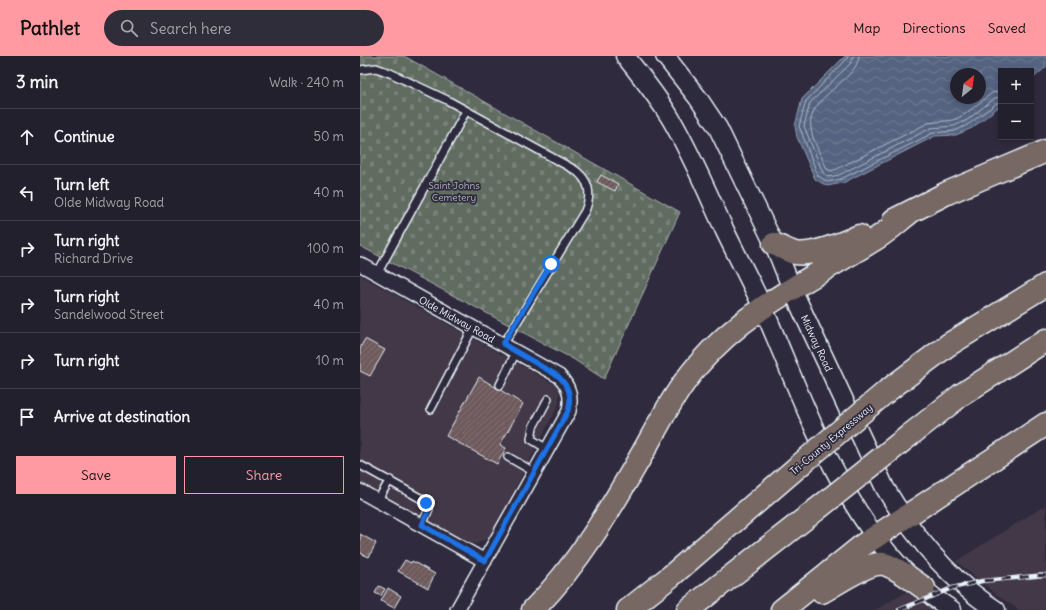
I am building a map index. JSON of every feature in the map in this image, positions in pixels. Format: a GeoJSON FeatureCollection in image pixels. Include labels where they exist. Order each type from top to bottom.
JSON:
{"type":"FeatureCollection","features":[{"type":"Feature","properties":{"kind":"highway"},"geometry":{"type":"LineString","coordinates":[[774,244],[796,253],[824,249],[846,242],[908,214],[947,193],[1046,151]]}},
{"type":"Feature","properties":{"kind":"highway"},"geometry":{"type":"LineString","coordinates":[[533,610],[559,582],[591,538],[620,492],[676,395],[697,365],[748,317],[878,237],[908,214]]}},
{"type":"Feature","properties":{"kind":"highway","name":"Tri-County Expressway"},"geometry":{"type":"LineString","coordinates":[[628,610],[671,576],[887,391],[948,345],[1046,285]]}},
{"type":"Feature","properties":{"kind":"highway"},"geometry":{"type":"LineString","coordinates":[[688,610],[961,395],[1046,340]]}},
{"type":"Feature","properties":{"kind":"highway"},"geometry":{"type":"LineString","coordinates":[[782,610],[862,545],[1046,424]]}},
{"type":"Feature","properties":{"kind":"highway"},"geometry":{"type":"LineString","coordinates":[[797,610],[816,596],[864,568],[879,564],[893,568],[924,588]]}},
{"type":"Feature","properties":{"kind":"main road"},"geometry":{"type":"LineString","coordinates":[[625,56],[647,84],[671,119],[693,161],[763,308],[844,490],[876,537],[898,564],[924,588],[952,610]]}},
{"type":"Feature","properties":{"kind":"main road","name":"Midway Road"},"geometry":{"type":"LineString","coordinates":[[665,56],[698,98],[718,128],[774,244],[792,289],[874,467],[896,505],[944,566],[974,595],[996,610]]}},
{"type":"Feature","properties":{"kind":"street","name":"Olde Midway Road"},"geometry":{"type":"LineString","coordinates":[[360,264],[503,344],[558,376],[565,382],[569,390],[571,402],[568,411],[547,449]]}},
{"type":"Feature","properties":{"kind":"street"},"geometry":{"type":"LineString","coordinates":[[457,610],[547,449]]}},
{"type":"Feature","properties":{"kind":"street"},"geometry":{"type":"LineString","coordinates":[[360,491],[485,561]]}},
{"type":"Feature","properties":{"kind":"lane"},"geometry":{"type":"LineString","coordinates":[[360,70],[376,68],[390,73],[466,111],[575,170],[586,181],[590,191],[589,202],[585,211],[503,344]]}},
{"type":"Feature","properties":{"kind":"lane"},"geometry":{"type":"LineString","coordinates":[[377,274],[466,111]]}},
{"type":"Feature","properties":{"kind":"lane"},"geometry":{"type":"LineString","coordinates":[[431,409],[473,328]]}},
{"type":"Feature","properties":{"kind":"lane"},"geometry":{"type":"LineString","coordinates":[[500,385],[516,352]]}},
{"type":"Feature","properties":{"kind":"lane"},"geometry":{"type":"LineString","coordinates":[[547,449],[531,439],[534,427],[548,399]]}},
{"type":"Feature","properties":{"kind":"lane"},"geometry":{"type":"LineString","coordinates":[[508,457],[534,472]]}},
{"type":"Feature","properties":{"kind":"lane"},"geometry":{"type":"LineString","coordinates":[[360,465],[390,480],[426,503],[429,509],[422,525]]}},
{"type":"Feature","properties":{"kind":"lane"},"geometry":{"type":"LineString","coordinates":[[377,501],[390,480]]}},
{"type":"Feature","properties":{"kind":"shaded area"},"geometry":{"type":"Polygon","coordinates":[[[360,275],[554,384],[559,390],[559,404],[492,533],[485,540],[476,544],[467,543],[360,483],[360,275]]]}},
{"type":"Feature","properties":{"kind":"shaded area"},"geometry":{"type":"Polygon","coordinates":[[[1046,505],[1046,610],[1019,610],[997,595],[956,561],[1046,505]]]}},
{"type":"Feature","properties":{"kind":"shaded area"},"geometry":{"type":"Polygon","coordinates":[[[910,590],[936,610],[875,610],[910,590]]]}},
{"type":"Feature","properties":{"kind":"green space","name":"Saint Johns Cemetery"},"geometry":{"type":"Polygon","coordinates":[[[360,56],[404,56],[680,212],[604,379],[573,359],[360,246],[360,56]]]}},
{"type":"Feature","properties":{"kind":"water"},"geometry":{"type":"Polygon","coordinates":[[[845,56],[1046,56],[1046,67],[1034,77],[1034,68],[998,68],[998,107],[972,128],[956,135],[935,136],[843,183],[827,186],[815,179],[797,137],[795,126],[802,99],[845,56]]]}},
{"type":"Feature","properties":{"kind":"building"},"geometry":{"type":"Polygon","coordinates":[[[601,175],[618,184],[615,191],[597,182],[601,175]]]}},
{"type":"Feature","properties":{"kind":"building"},"geometry":{"type":"Polygon","coordinates":[[[365,339],[385,350],[370,376],[360,371],[360,348],[365,339]]]}},
{"type":"Feature","properties":{"kind":"building"},"geometry":{"type":"Polygon","coordinates":[[[479,377],[523,404],[500,445],[506,448],[497,464],[446,436],[479,377]]]}},
{"type":"Feature","properties":{"kind":"building"},"geometry":{"type":"Polygon","coordinates":[[[360,534],[376,543],[369,557],[360,553],[360,534]]]}},
{"type":"Feature","properties":{"kind":"building"},"geometry":{"type":"Polygon","coordinates":[[[405,560],[411,563],[412,561],[435,574],[428,588],[398,571],[405,560]]]}},
{"type":"Feature","properties":{"kind":"building"},"geometry":{"type":"Polygon","coordinates":[[[379,586],[385,589],[381,596],[375,593],[379,586]]]}},
{"type":"Feature","properties":{"kind":"building"},"geometry":{"type":"Polygon","coordinates":[[[388,588],[401,596],[394,608],[381,601],[388,588]]]}},
{"type":"Feature","properties":{"kind":"railway"},"geometry":{"type":"LineString","coordinates":[[899,610],[952,588],[982,581],[1046,575]]}},
{"type":"Feature","properties":{"kind":"route"},"geometry":{"type":"LineString","coordinates":[[426,503],[429,509],[422,525],[485,561],[568,411],[571,402],[571,395],[565,382],[558,376],[503,344],[551,264]]}}]}
